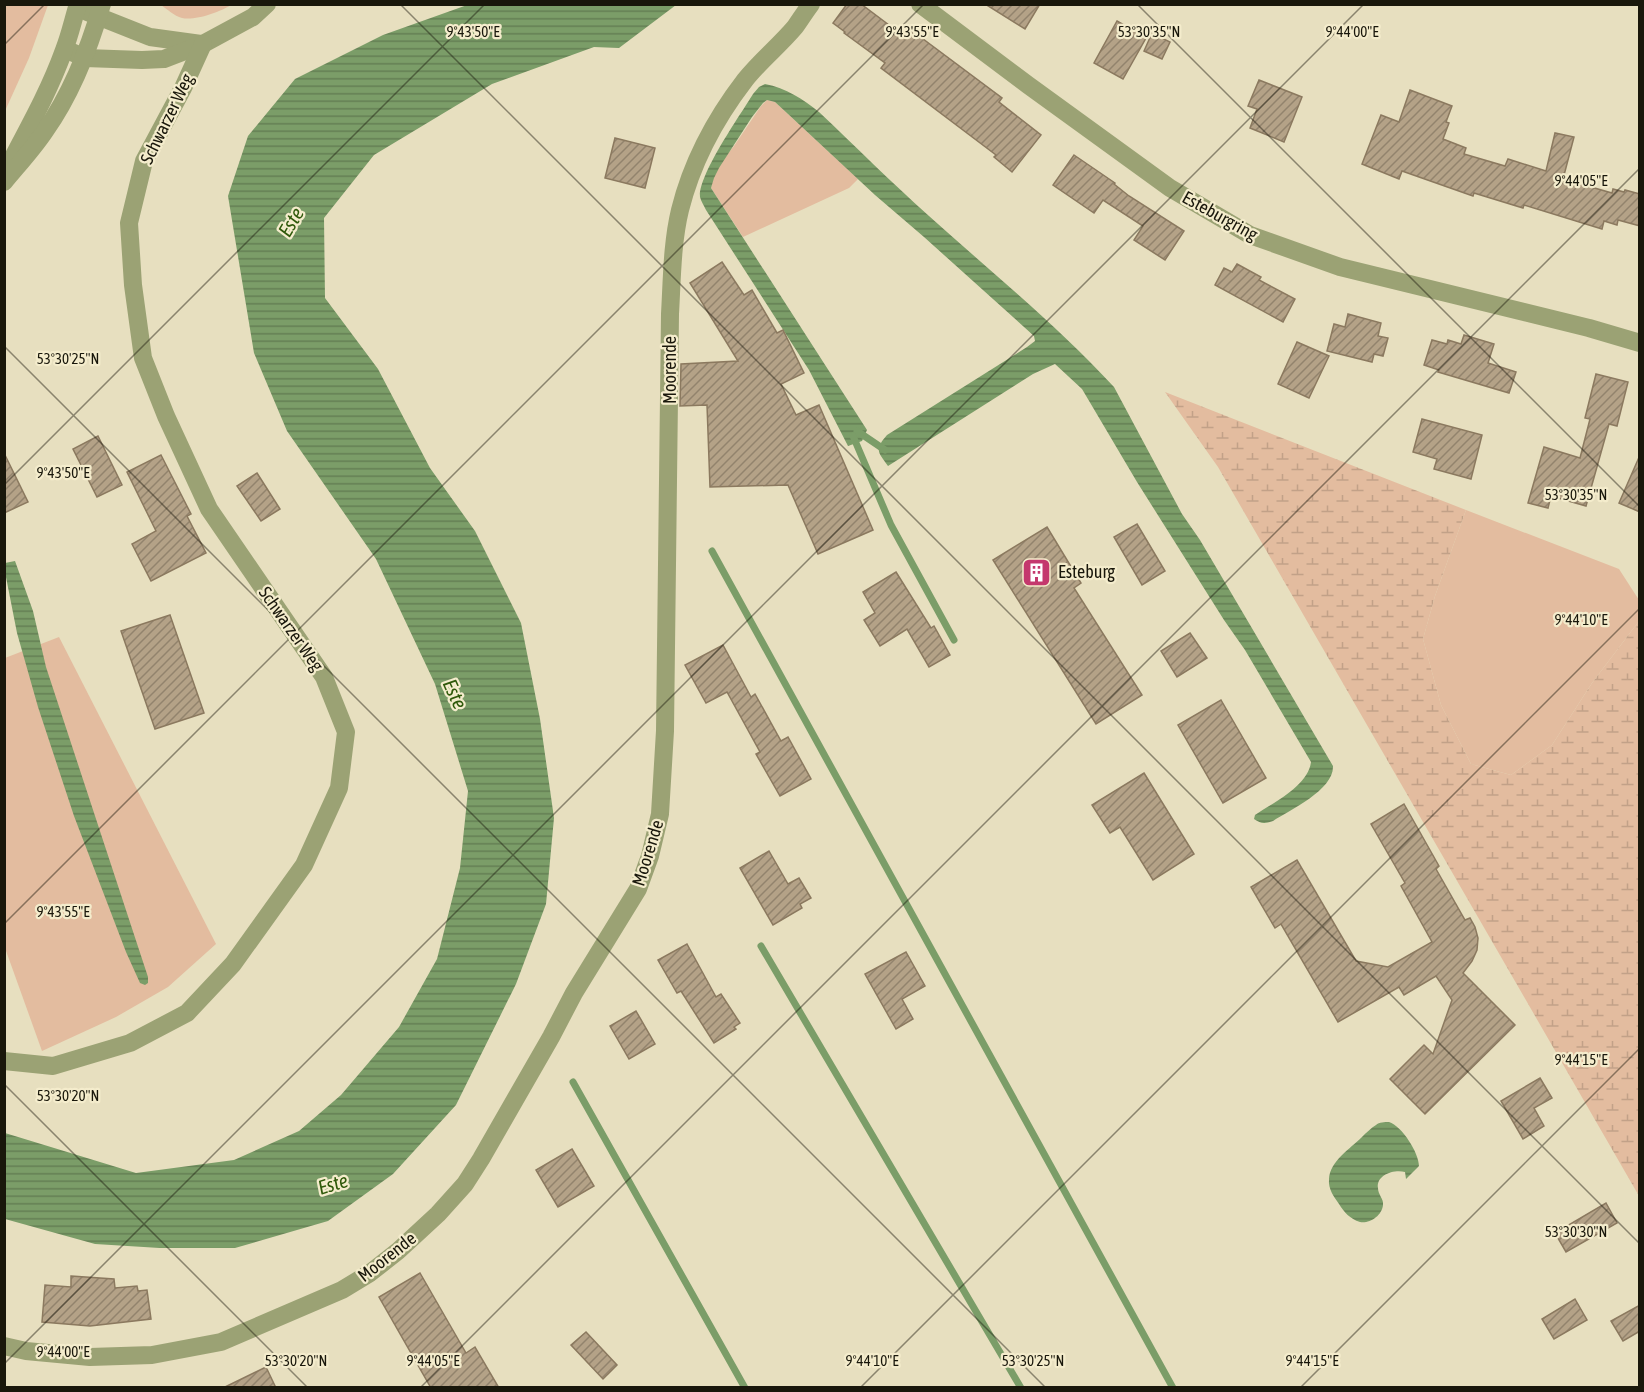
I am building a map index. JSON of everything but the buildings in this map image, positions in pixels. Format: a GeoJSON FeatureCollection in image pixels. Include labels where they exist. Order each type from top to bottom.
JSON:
{"type":"FeatureCollection","features":[{"type":"Feature","properties":{"kind":"street"},"geometry":{"type":"LineString","coordinates":[[65,49],[85,58],[164,59],[203,44],[253,17],[267,4]]}},
{"type":"Feature","properties":{"kind":"street","name":"Moorende"},"geometry":{"type":"LineString","coordinates":[[4,1346],[26,1351],[90,1357],[152,1355],[221,1342],[342,1290],[370,1273],[438,1214],[465,1184],[481,1159],[574,993],[638,889],[650,856],[660,814],[665,740],[670,314],[674,248],[680,211],[693,168],[706,138],[745,81],[794,27],[811,4]]}},
{"type":"Feature","properties":{"kind":"street","name":"Esteburgring"},"geometry":{"type":"LineString","coordinates":[[920,4],[1170,188],[1250,235],[1340,267],[1589,328],[1640,343]]}},
{"type":"Feature","properties":{"kind":"street"},"geometry":{"type":"LineString","coordinates":[[4,173],[38,111],[65,49],[77,7],[100,10],[150,37],[203,44]]}},
{"type":"Feature","properties":{"kind":"street"},"geometry":{"type":"LineString","coordinates":[[4,182],[46,130],[70,87],[85,58],[100,10]]}},
{"type":"Feature","properties":{"kind":"street","name":"Schwarzer Weg"},"geometry":{"type":"LineString","coordinates":[[4,1061],[53,1066],[130,1043],[187,1013],[233,964],[304,865],[339,788],[346,732],[324,677],[209,509],[166,416],[143,358],[133,285],[129,223],[144,160],[183,88],[203,44]]}},
{"type":"Feature","properties":{"kind":"green space"},"geometry":{"type":"Polygon","coordinates":[[[5,4],[48,5],[29,58],[5,111],[5,4]]]}},
{"type":"Feature","properties":{"kind":"green space"},"geometry":{"type":"Polygon","coordinates":[[[161,5],[231,5],[207,15],[187,19],[176,16],[161,5]]]}},
{"type":"Feature","properties":{"kind":"green space"},"geometry":{"type":"Polygon","coordinates":[[[767,100],[775,102],[858,179],[849,188],[743,237],[711,188],[714,171],[767,100]]]}},
{"type":"Feature","properties":{"kind":"green space"},"geometry":{"type":"Polygon","coordinates":[[[1165,392],[1466,510],[1435,596],[1423,639],[1441,705],[1471,764],[1511,775],[1552,745],[1592,683],[1639,621],[1639,1196],[1218,467],[1165,392]]]}},
{"type":"Feature","properties":{"kind":"green space"},"geometry":{"type":"Polygon","coordinates":[[[1466,510],[1619,569],[1639,600],[1639,621],[1592,683],[1552,745],[1511,775],[1471,764],[1441,705],[1423,639],[1435,596],[1466,510]]]}},
{"type":"Feature","properties":{"kind":"green space"},"geometry":{"type":"Polygon","coordinates":[[[59,637],[216,944],[168,987],[116,1017],[42,1051],[5,948],[5,658],[59,637]]]}},
{"type":"Feature","properties":{"kind":"water","name":"Este"},"geometry":{"type":"Polygon","coordinates":[[[470,4],[676,5],[619,48],[594,47],[492,84],[374,155],[324,218],[325,298],[378,369],[430,468],[475,531],[521,623],[540,719],[554,818],[546,904],[516,984],[456,1105],[393,1174],[328,1221],[235,1248],[160,1248],[95,1244],[5,1219],[5,1133],[136,1173],[234,1160],[299,1131],[341,1095],[399,1027],[437,959],[460,868],[468,791],[435,684],[376,559],[287,431],[254,353],[228,196],[248,136],[295,79],[383,35],[470,4]]]}},
{"type":"Feature","properties":{"kind":"water"},"geometry":{"type":"Polygon","coordinates":[[[765,84],[794,95],[819,112],[915,203],[1047,320],[1114,387],[1182,514],[1200,540],[1333,766],[1326,783],[1310,798],[1268,823],[1254,819],[1255,815],[1280,799],[1304,779],[1311,762],[1245,650],[1137,482],[1082,389],[1055,364],[1033,374],[888,466],[879,451],[880,444],[887,435],[1027,347],[1035,341],[1034,336],[875,195],[775,102],[767,100],[752,117],[719,168],[711,188],[867,430],[862,441],[848,446],[809,370],[706,210],[700,197],[706,174],[721,145],[753,94],[765,84]]]}},
{"type":"Feature","properties":{"kind":"water"},"geometry":{"type":"Polygon","coordinates":[[[15,561],[33,611],[46,667],[148,977],[148,983],[145,985],[140,983],[126,952],[74,816],[38,707],[17,633],[5,572],[5,563],[15,561]]]}},
{"type":"Feature","properties":{"kind":"water"},"geometry":{"type":"Polygon","coordinates":[[[1389,1122],[1399,1129],[1409,1141],[1419,1166],[1406,1179],[1405,1172],[1401,1171],[1383,1176],[1378,1183],[1383,1203],[1380,1213],[1367,1222],[1360,1222],[1348,1215],[1333,1196],[1329,1183],[1330,1173],[1341,1156],[1370,1129],[1379,1123],[1389,1122]]]}},
{"type":"Feature","properties":{"kind":"waterway"},"geometry":{"type":"LineString","coordinates":[[857,431],[885,450]]}},
{"type":"Feature","properties":{"kind":"waterway"},"geometry":{"type":"LineString","coordinates":[[853,436],[891,525],[954,640]]}},
{"type":"Feature","properties":{"kind":"waterway"},"geometry":{"type":"LineString","coordinates":[[712,551],[1173,1388]]}},
{"type":"Feature","properties":{"kind":"waterway"},"geometry":{"type":"LineString","coordinates":[[761,946],[1021,1388]]}},
{"type":"Feature","properties":{"kind":"waterway"},"geometry":{"type":"LineString","coordinates":[[573,1082],[745,1388]]}},
{"type":"Feature","properties":{"kind":"place","name":"Esteburg"},"geometry":{"type":"Point","coordinates":[1037,572]}}]}
